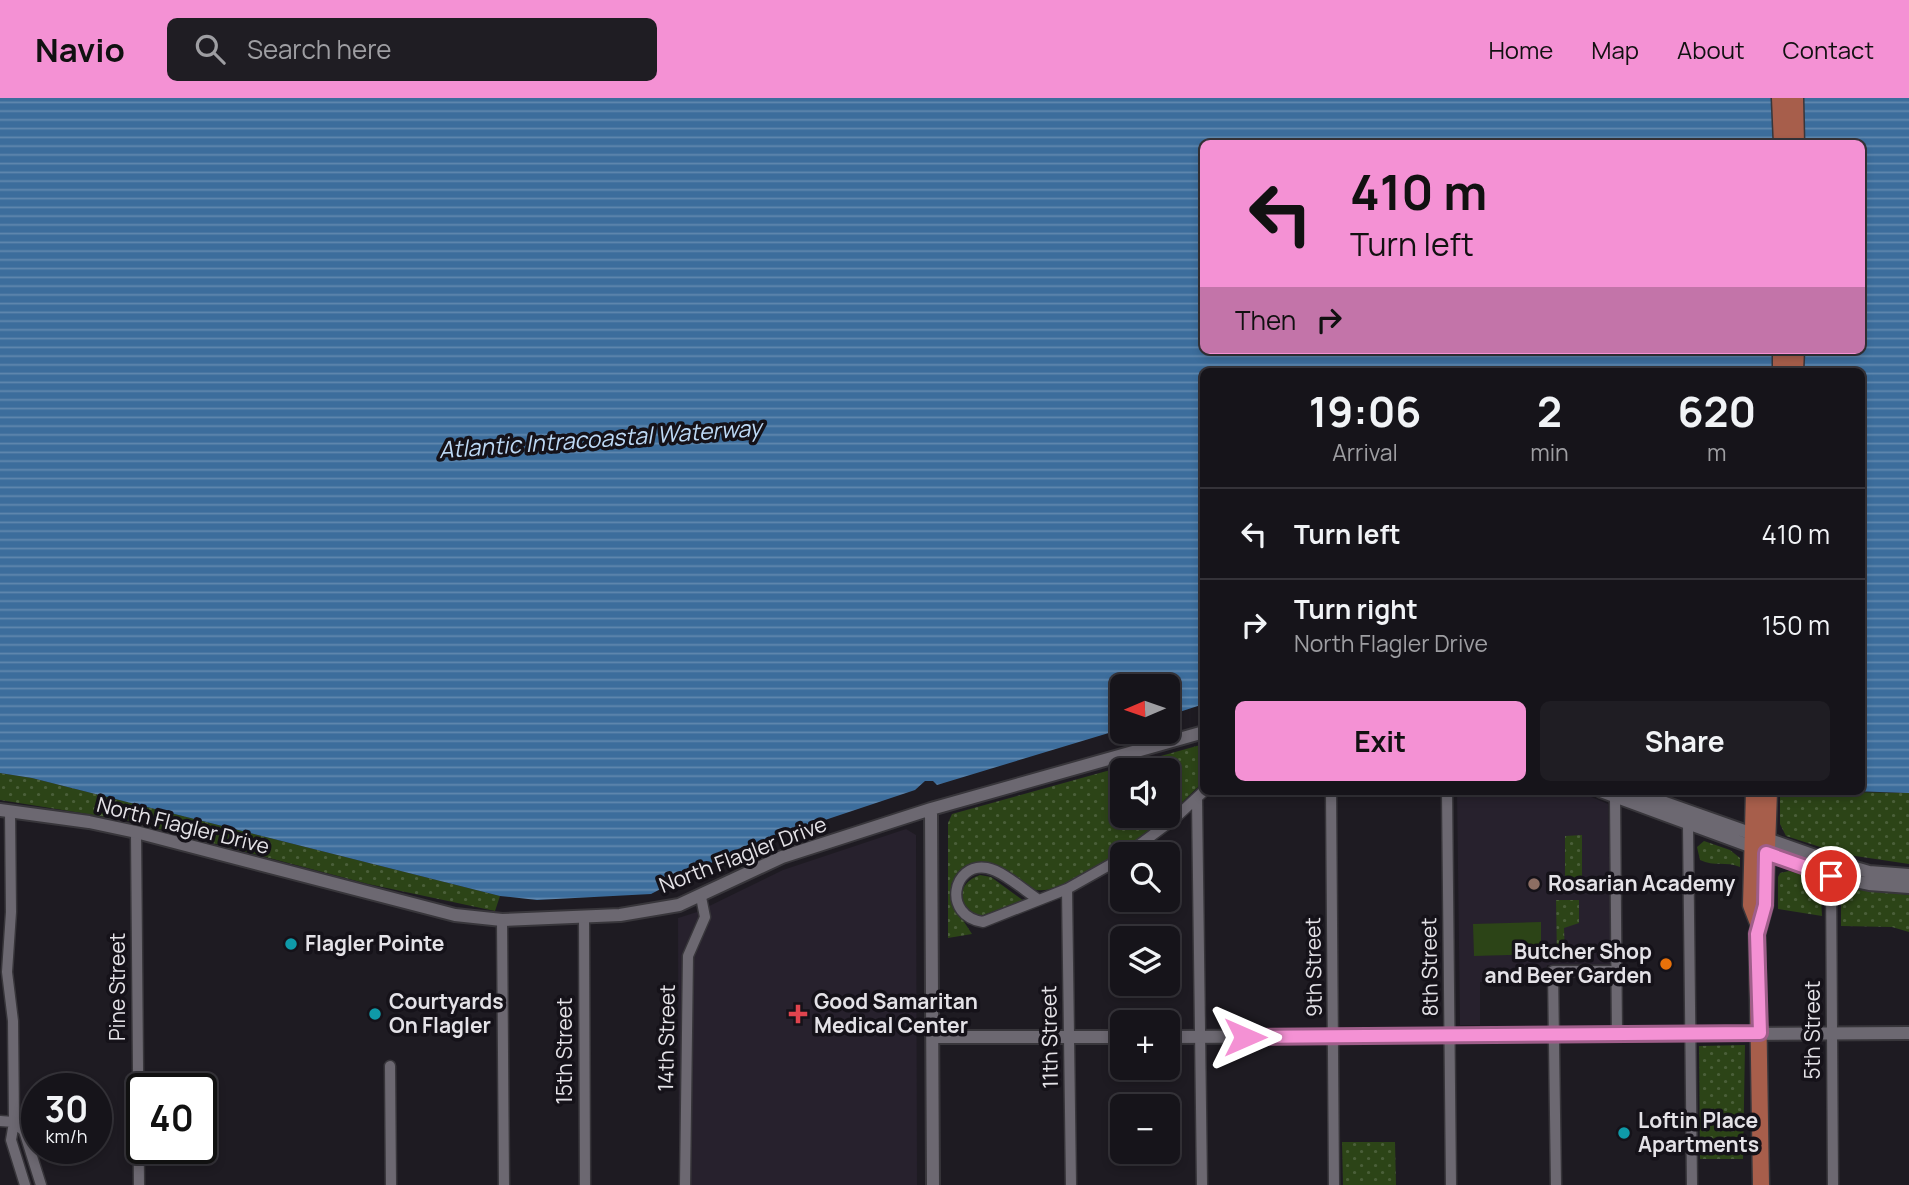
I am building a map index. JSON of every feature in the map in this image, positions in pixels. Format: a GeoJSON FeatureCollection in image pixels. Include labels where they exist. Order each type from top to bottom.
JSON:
{"type":"FeatureCollection","features":[{"type":"Feature","properties":{"kind":"main road"},"geometry":{"type":"LineString","coordinates":[[1780,98],[1782,140]]}},
{"type":"Feature","properties":{"kind":"main road"},"geometry":{"type":"LineString","coordinates":[[1795,98],[1796,140]]}},
{"type":"Feature","properties":{"kind":"main road"},"geometry":{"type":"LineString","coordinates":[[1754,795],[1765,905],[1758,923],[1760,1185]]}},
{"type":"Feature","properties":{"kind":"main road"},"geometry":{"type":"LineString","coordinates":[[1759,844],[1768,795]]}},
{"type":"Feature","properties":{"kind":"street","name":"North Flagler Drive"},"geometry":{"type":"LineString","coordinates":[[5,810],[136,832],[456,915],[502,920],[584,916],[648,911],[701,897],[782,857],[932,808],[1200,733]]}},
{"type":"Feature","properties":{"kind":"street"},"geometry":{"type":"LineString","coordinates":[[1143,842],[1201,795]]}},
{"type":"Feature","properties":{"kind":"street"},"geometry":{"type":"LineString","coordinates":[[1201,795],[1199,1037],[1202,1185]]}},
{"type":"Feature","properties":{"kind":"street","name":"9th Street"},"geometry":{"type":"LineString","coordinates":[[1331,795],[1334,1185]]}},
{"type":"Feature","properties":{"kind":"street","name":"8th Street"},"geometry":{"type":"LineString","coordinates":[[1447,795],[1451,1185]]}},
{"type":"Feature","properties":{"kind":"street"},"geometry":{"type":"LineString","coordinates":[[1610,795],[1688,825],[1869,872],[1909,875]]}},
{"type":"Feature","properties":{"kind":"street"},"geometry":{"type":"LineString","coordinates":[[1641,795],[1831,876],[1869,884],[1909,887]]}},
{"type":"Feature","properties":{"kind":"street"},"geometry":{"type":"LineString","coordinates":[[1615,797],[1617,1036]]}},
{"type":"Feature","properties":{"kind":"street"},"geometry":{"type":"LineString","coordinates":[[932,808],[933,1185]]}},
{"type":"Feature","properties":{"kind":"street"},"geometry":{"type":"LineString","coordinates":[[5,810],[11,912],[4,972],[13,1021],[14,1122],[10,1140],[25,1185]]}},
{"type":"Feature","properties":{"kind":"street"},"geometry":{"type":"LineString","coordinates":[[1688,825],[1692,1185]]}},
{"type":"Feature","properties":{"kind":"street","name":"Pine Street"},"geometry":{"type":"LineString","coordinates":[[136,832],[139,1185]]}},
{"type":"Feature","properties":{"kind":"street"},"geometry":{"type":"LineString","coordinates":[[1039,900],[988,868],[965,874],[956,891],[957,903],[963,913],[983,922],[1039,900],[1067,889],[1110,865]]}},
{"type":"Feature","properties":{"kind":"street","name":"5th Street"},"geometry":{"type":"LineString","coordinates":[[1831,876],[1833,1185]]}},
{"type":"Feature","properties":{"kind":"street","name":"11th Street"},"geometry":{"type":"LineString","coordinates":[[1067,889],[1071,1185]]}},
{"type":"Feature","properties":{"kind":"street","name":"14th Street"},"geometry":{"type":"LineString","coordinates":[[685,1185],[688,957],[705,917],[701,897]]}},
{"type":"Feature","properties":{"kind":"street","name":"15th Street"},"geometry":{"type":"LineString","coordinates":[[584,916],[585,1185]]}},
{"type":"Feature","properties":{"kind":"street"},"geometry":{"type":"LineString","coordinates":[[502,920],[504,1185]]}},
{"type":"Feature","properties":{"kind":"street"},"geometry":{"type":"LineString","coordinates":[[1556,1185],[1553,971],[1615,971]]}},
{"type":"Feature","properties":{"kind":"street"},"geometry":{"type":"LineString","coordinates":[[1180,1037],[1909,1033]]}},
{"type":"Feature","properties":{"kind":"street"},"geometry":{"type":"LineString","coordinates":[[933,1037],[1110,1037]]}},
{"type":"Feature","properties":{"kind":"street"},"geometry":{"type":"LineString","coordinates":[[390,1066],[391,1185]]}},
{"type":"Feature","properties":{"kind":"street"},"geometry":{"type":"LineString","coordinates":[[0,1121],[14,1122],[24,1131],[41,1185]]}},
{"type":"Feature","properties":{"kind":"shaded area","name":"Rosarian Academy"},"geometry":{"type":"Polygon","coordinates":[[[1457,795],[1587,795],[1608,804],[1611,965],[1547,965],[1546,984],[1480,982],[1480,1025],[1460,1025],[1457,795]]]}},
{"type":"Feature","properties":{"kind":"shaded area","name":"Good Samaritan Medical Center"},"geometry":{"type":"Polygon","coordinates":[[[906,829],[916,835],[917,1185],[679,1185],[678,918],[697,912],[783,870],[906,829]]]}},
{"type":"Feature","properties":{"kind":"green space"},"geometry":{"type":"Polygon","coordinates":[[[1200,745],[1200,785],[1180,804],[1180,758],[1154,758],[1200,745]]]}},
{"type":"Feature","properties":{"kind":"green space"},"geometry":{"type":"Polygon","coordinates":[[[1110,770],[1110,828],[1153,828],[1134,842],[1110,842],[1110,860],[1077,880],[1055,888],[1036,890],[1012,878],[970,865],[951,884],[951,902],[972,934],[948,938],[948,823],[952,814],[1110,770]]]}},
{"type":"Feature","properties":{"kind":"green space"},"geometry":{"type":"Polygon","coordinates":[[[0,773],[32,778],[500,896],[495,911],[368,884],[125,820],[0,800],[0,773]]]}},
{"type":"Feature","properties":{"kind":"green space"},"geometry":{"type":"Polygon","coordinates":[[[1909,793],[1909,864],[1842,854],[1786,836],[1780,824],[1780,795],[1909,793]]]}},
{"type":"Feature","properties":{"kind":"green space"},"geometry":{"type":"Polygon","coordinates":[[[1582,835],[1582,887],[1565,887],[1565,836],[1582,835]]]}},
{"type":"Feature","properties":{"kind":"green space"},"geometry":{"type":"Polygon","coordinates":[[[1704,841],[1730,850],[1740,858],[1740,867],[1700,860],[1697,847],[1704,841]]]}},
{"type":"Feature","properties":{"kind":"green space"},"geometry":{"type":"Polygon","coordinates":[[[1789,871],[1820,880],[1822,916],[1778,909],[1778,877],[1780,873],[1789,871]]]}},
{"type":"Feature","properties":{"kind":"green space"},"geometry":{"type":"Polygon","coordinates":[[[980,875],[991,877],[1024,901],[980,916],[967,912],[963,889],[969,881],[980,875]]]}},
{"type":"Feature","properties":{"kind":"green space"},"geometry":{"type":"Polygon","coordinates":[[[1845,887],[1909,895],[1909,932],[1892,927],[1841,926],[1841,890],[1845,887]]]}},
{"type":"Feature","properties":{"kind":"green space"},"geometry":{"type":"Polygon","coordinates":[[[1556,900],[1579,900],[1579,923],[1564,928],[1565,958],[1557,958],[1556,900]]]}},
{"type":"Feature","properties":{"kind":"green space"},"geometry":{"type":"Polygon","coordinates":[[[1541,922],[1541,954],[1474,956],[1473,924],[1541,922]]]}},
{"type":"Feature","properties":{"kind":"green space"},"geometry":{"type":"Polygon","coordinates":[[[1745,1045],[1743,1159],[1700,1159],[1699,1046],[1745,1045]]]}},
{"type":"Feature","properties":{"kind":"green space"},"geometry":{"type":"Polygon","coordinates":[[[1342,1142],[1395,1142],[1396,1185],[1343,1185],[1342,1142]]]}},
{"type":"Feature","properties":{"kind":"water","name":"Atlantic Intracoastal Waterway"},"geometry":{"type":"Polygon","coordinates":[[[0,98],[1909,98],[1909,793],[1865,792],[1865,368],[1200,368],[1200,705],[1180,712],[1180,674],[1110,674],[1110,733],[937,785],[933,781],[925,781],[915,790],[738,849],[651,894],[537,900],[500,896],[32,778],[0,773],[0,98]]]}},
{"type":"Feature","properties":{"kind":"place","name":"Rosarian Academy"},"geometry":{"type":"Point","coordinates":[1534,884]}},
{"type":"Feature","properties":{"kind":"place","name":"Flagler Pointe"},"geometry":{"type":"Point","coordinates":[291,944]}},
{"type":"Feature","properties":{"kind":"place","name":"Butcher Shop and Beer Garden"},"geometry":{"type":"Point","coordinates":[1666,964]}},
{"type":"Feature","properties":{"kind":"place","name":"Courtyards On Flagler"},"geometry":{"type":"Point","coordinates":[375,1014]}},
{"type":"Feature","properties":{"kind":"place","name":"Good Samaritan Medical Center"},"geometry":{"type":"Point","coordinates":[798,1014]}},
{"type":"Feature","properties":{"kind":"place","name":"Loftin Place Apartments"},"geometry":{"type":"Point","coordinates":[1624,1133]}},
{"type":"Feature","properties":{"kind":"route"},"geometry":{"type":"LineString","coordinates":[[1245,1037],[1760,1033],[1757,934],[1765,905],[1766,853],[1831,876]]}}]}
